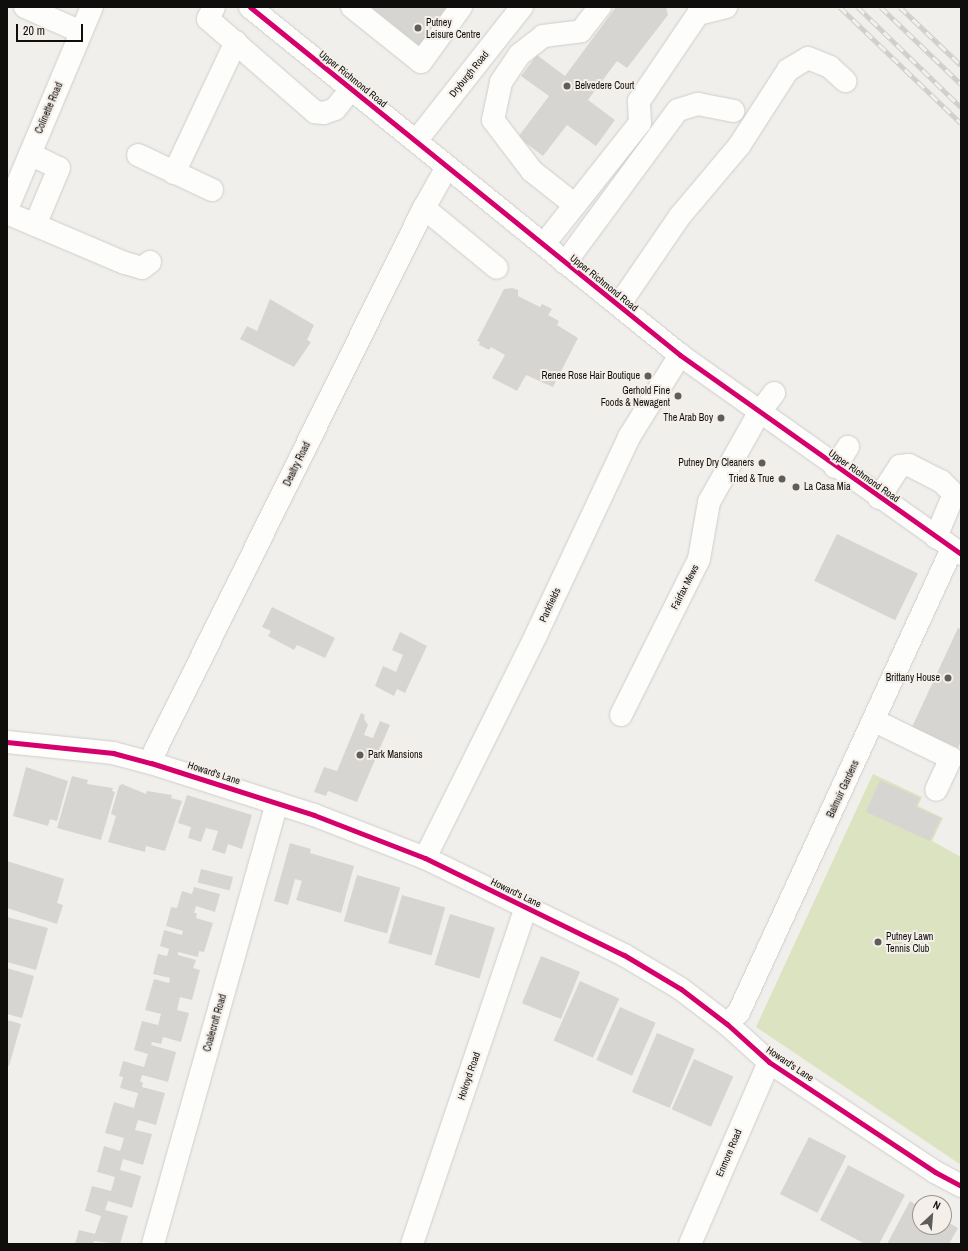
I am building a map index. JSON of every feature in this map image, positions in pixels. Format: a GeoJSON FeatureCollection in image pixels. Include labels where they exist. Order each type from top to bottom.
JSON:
{"type":"FeatureCollection","features":[{"type":"Feature","properties":{"kind":"main road"},"geometry":{"type":"LineString","coordinates":[[25,7],[81,32]]}},
{"type":"Feature","properties":{"kind":"main road","name":"Colinette Road"},"geometry":{"type":"LineString","coordinates":[[7,209],[92,7]]}},
{"type":"Feature","properties":{"kind":"main road"},"geometry":{"type":"LineString","coordinates":[[214,7],[208,19],[315,112],[324,113],[335,109],[351,89]]}},
{"type":"Feature","properties":{"kind":"main road","name":"Upper Richmond Road"},"geometry":{"type":"LineString","coordinates":[[250,7],[680,355],[759,413],[950,547]]}},
{"type":"Feature","properties":{"kind":"main road"},"geometry":{"type":"LineString","coordinates":[[352,7],[421,62],[461,7]]}},
{"type":"Feature","properties":{"kind":"main road","name":"Dryburgh Road"},"geometry":{"type":"LineString","coordinates":[[416,142],[522,7]]}},
{"type":"Feature","properties":{"kind":"main road"},"geometry":{"type":"LineString","coordinates":[[575,205],[532,171],[493,120],[501,82],[520,55],[543,36],[581,31],[600,7]]}},
{"type":"Feature","properties":{"kind":"main road"},"geometry":{"type":"LineString","coordinates":[[544,244],[640,123],[639,101],[698,14],[726,7]]}},
{"type":"Feature","properties":{"kind":"main road"},"geometry":{"type":"LineString","coordinates":[[174,173],[236,42]]}},
{"type":"Feature","properties":{"kind":"main road"},"geometry":{"type":"LineString","coordinates":[[619,305],[680,216],[739,146],[788,70],[808,58],[830,67],[845,81]]}},
{"type":"Feature","properties":{"kind":"main road"},"geometry":{"type":"LineString","coordinates":[[565,262],[678,110],[698,104],[733,111]]}},
{"type":"Feature","properties":{"kind":"main road"},"geometry":{"type":"LineString","coordinates":[[30,154],[59,168],[35,225]]}},
{"type":"Feature","properties":{"kind":"main road"},"geometry":{"type":"LineString","coordinates":[[138,155],[212,190]]}},
{"type":"Feature","properties":{"kind":"main road","name":"Dealtry Road"},"geometry":{"type":"LineString","coordinates":[[151,763],[155,751],[424,208],[448,167]]}},
{"type":"Feature","properties":{"kind":"main road"},"geometry":{"type":"LineString","coordinates":[[424,208],[497,268]]}},
{"type":"Feature","properties":{"kind":"main road"},"geometry":{"type":"LineString","coordinates":[[7,212],[125,263],[142,268],[150,262]]}},
{"type":"Feature","properties":{"kind":"main road","name":"Parkfields"},"geometry":{"type":"LineString","coordinates":[[425,858],[532,642],[629,438],[680,355]]}},
{"type":"Feature","properties":{"kind":"main road","name":"Fairfax Mews"},"geometry":{"type":"LineString","coordinates":[[620,715],[699,559],[709,502],[759,413],[774,393]]}},
{"type":"Feature","properties":{"kind":"main road"},"geometry":{"type":"LineString","coordinates":[[835,467],[848,447]]}},
{"type":"Feature","properties":{"kind":"main road"},"geometry":{"type":"LineString","coordinates":[[880,498],[900,466],[909,464],[957,489]]}},
{"type":"Feature","properties":{"kind":"main road","name":"Balmuir Gardens"},"geometry":{"type":"LineString","coordinates":[[727,1024],[739,1012],[875,721],[950,547],[957,489]]}},
{"type":"Feature","properties":{"kind":"main road"},"geometry":{"type":"LineString","coordinates":[[875,721],[951,758],[936,790]]}},
{"type":"Feature","properties":{"kind":"main road","name":"Howard's Lane"},"geometry":{"type":"LineString","coordinates":[[7,742],[113,753],[151,763],[277,803],[425,858],[624,954],[681,989],[727,1024],[769,1062],[935,1172],[961,1186]]}},
{"type":"Feature","properties":{"kind":"main road","name":"Coalecroft Road"},"geometry":{"type":"LineString","coordinates":[[153,1244],[277,803]]}},
{"type":"Feature","properties":{"kind":"main road","name":"Holroyd Road"},"geometry":{"type":"LineString","coordinates":[[412,1244],[526,908]]}},
{"type":"Feature","properties":{"kind":"main road","name":"Enmore Road"},"geometry":{"type":"LineString","coordinates":[[690,1244],[769,1062]]}},
{"type":"Feature","properties":{"kind":"green space","name":"Putney Lawn Tennis Club"},"geometry":{"type":"Polygon","coordinates":[[[873,774],[922,797],[918,806],[943,818],[932,841],[961,857],[961,1165],[756,1027],[873,774]]]}},
{"type":"Feature","properties":{"kind":"building","name":"Putney Leisure Centre"},"geometry":{"type":"Polygon","coordinates":[[[371,7],[454,7],[423,49],[371,7]]]}},
{"type":"Feature","properties":{"kind":"building","name":"Belvedere Court"},"geometry":{"type":"Polygon","coordinates":[[[616,7],[666,7],[668,15],[627,68],[617,61],[588,100],[615,120],[596,146],[567,125],[543,156],[518,137],[549,96],[521,76],[537,55],[565,76],[616,7]]]}},
{"type":"Feature","properties":{"kind":"building"},"geometry":{"type":"Polygon","coordinates":[[[512,288],[518,290],[518,296],[540,307],[542,304],[552,309],[548,315],[559,321],[557,325],[578,338],[553,387],[526,375],[517,391],[492,378],[505,355],[491,347],[489,350],[479,345],[480,342],[477,341],[504,289],[512,288]]]}},
{"type":"Feature","properties":{"kind":"building"},"geometry":{"type":"Polygon","coordinates":[[[270,299],[314,325],[307,340],[311,342],[294,367],[240,339],[247,326],[257,331],[270,299]]]}},
{"type":"Feature","properties":{"kind":"building"},"geometry":{"type":"Polygon","coordinates":[[[837,534],[918,573],[895,620],[814,581],[837,534]]]}},
{"type":"Feature","properties":{"kind":"building"},"geometry":{"type":"Polygon","coordinates":[[[272,607],[335,638],[325,658],[297,645],[294,650],[268,636],[271,631],[262,627],[272,607]]]}},
{"type":"Feature","properties":{"kind":"building","name":"Brittany House"},"geometry":{"type":"Polygon","coordinates":[[[958,628],[961,629],[961,741],[958,748],[912,727],[958,628]]]}},
{"type":"Feature","properties":{"kind":"building"},"geometry":{"type":"Polygon","coordinates":[[[400,632],[427,646],[405,693],[397,689],[394,696],[375,686],[383,666],[396,672],[403,655],[392,650],[400,632]]]}},
{"type":"Feature","properties":{"kind":"building","name":"Park Mansions"},"geometry":{"type":"Polygon","coordinates":[[[361,713],[365,715],[364,719],[368,725],[364,735],[373,738],[380,721],[390,725],[357,802],[328,791],[326,796],[314,792],[324,767],[337,771],[361,713]]]}},
{"type":"Feature","properties":{"kind":"building"},"geometry":{"type":"Polygon","coordinates":[[[26,767],[68,781],[57,821],[50,819],[48,826],[13,816],[26,767]]]}},
{"type":"Feature","properties":{"kind":"building"},"geometry":{"type":"Polygon","coordinates":[[[72,776],[88,780],[87,784],[113,788],[112,791],[115,792],[101,840],[57,828],[72,776]]]}},
{"type":"Feature","properties":{"kind":"building"},"geometry":{"type":"Polygon","coordinates":[[[880,780],[920,798],[916,807],[941,818],[930,841],[866,812],[880,780]]]}},
{"type":"Feature","properties":{"kind":"building"},"geometry":{"type":"Polygon","coordinates":[[[122,784],[146,794],[147,791],[172,795],[171,798],[182,801],[165,851],[146,846],[145,852],[108,842],[116,816],[111,814],[119,786],[122,784]]]}},
{"type":"Feature","properties":{"kind":"building"},"geometry":{"type":"Polygon","coordinates":[[[187,795],[252,815],[242,849],[228,844],[225,854],[212,850],[218,831],[206,828],[201,842],[188,838],[191,827],[178,823],[187,795]]]}},
{"type":"Feature","properties":{"kind":"building"},"geometry":{"type":"Polygon","coordinates":[[[290,843],[311,849],[310,853],[354,866],[341,913],[296,900],[302,881],[295,879],[288,905],[274,901],[290,843]]]}},
{"type":"Feature","properties":{"kind":"building"},"geometry":{"type":"Polygon","coordinates":[[[7,861],[64,879],[57,903],[63,905],[57,924],[7,908],[7,861]]]}},
{"type":"Feature","properties":{"kind":"building"},"geometry":{"type":"Polygon","coordinates":[[[201,869],[233,877],[230,891],[198,883],[201,869]]]}},
{"type":"Feature","properties":{"kind":"building"},"geometry":{"type":"Polygon","coordinates":[[[357,875],[400,887],[387,934],[344,921],[357,875]]]}},
{"type":"Feature","properties":{"kind":"building"},"geometry":{"type":"Polygon","coordinates":[[[194,887],[220,894],[215,912],[196,906],[194,913],[197,913],[196,918],[213,923],[204,952],[199,951],[198,957],[178,952],[178,955],[196,960],[193,968],[200,970],[192,1000],[180,997],[177,1010],[189,1013],[181,1042],[163,1037],[161,1044],[152,1042],[151,1045],[176,1052],[168,1082],[142,1075],[140,1082],[143,1082],[142,1087],[165,1093],[156,1125],[138,1120],[135,1130],[152,1134],[143,1165],[123,1159],[120,1170],[141,1176],[132,1208],[108,1201],[105,1210],[128,1216],[120,1244],[94,1241],[93,1244],[75,1244],[79,1230],[95,1234],[101,1216],[85,1211],[92,1186],[111,1191],[115,1177],[97,1172],[104,1146],[120,1151],[124,1138],[105,1133],[114,1102],[134,1108],[138,1093],[120,1088],[123,1077],[119,1076],[123,1061],[144,1067],[148,1054],[134,1050],[142,1021],[158,1025],[161,1014],[145,1010],[154,979],[169,983],[170,978],[153,974],[158,954],[167,956],[169,949],[160,946],[164,930],[182,935],[183,931],[166,926],[171,907],[177,908],[182,891],[192,894],[194,887]]]}},
{"type":"Feature","properties":{"kind":"building"},"geometry":{"type":"Polygon","coordinates":[[[402,895],[445,907],[431,955],[388,943],[402,895]]]}},
{"type":"Feature","properties":{"kind":"building"},"geometry":{"type":"Polygon","coordinates":[[[450,914],[495,928],[479,978],[435,965],[450,914]]]}},
{"type":"Feature","properties":{"kind":"building"},"geometry":{"type":"Polygon","coordinates":[[[7,917],[48,928],[36,970],[7,962],[7,917]]]}},
{"type":"Feature","properties":{"kind":"building"},"geometry":{"type":"Polygon","coordinates":[[[541,956],[580,972],[561,1019],[522,1003],[541,956]]]}},
{"type":"Feature","properties":{"kind":"building"},"geometry":{"type":"Polygon","coordinates":[[[7,968],[34,976],[22,1018],[7,1014],[7,968]]]}},
{"type":"Feature","properties":{"kind":"building"},"geometry":{"type":"Polygon","coordinates":[[[580,981],[619,998],[593,1058],[554,1040],[580,981]]]}},
{"type":"Feature","properties":{"kind":"building"},"geometry":{"type":"Polygon","coordinates":[[[620,1007],[656,1023],[632,1076],[596,1060],[620,1007]]]}},
{"type":"Feature","properties":{"kind":"building"},"geometry":{"type":"Polygon","coordinates":[[[7,1020],[21,1024],[9,1066],[7,1066],[7,1020]]]}},
{"type":"Feature","properties":{"kind":"building"},"geometry":{"type":"Polygon","coordinates":[[[657,1033],[695,1049],[670,1108],[632,1092],[657,1033]]]}},
{"type":"Feature","properties":{"kind":"building"},"geometry":{"type":"Polygon","coordinates":[[[694,1059],[733,1076],[711,1127],[672,1109],[694,1059]]]}},
{"type":"Feature","properties":{"kind":"building"},"geometry":{"type":"Polygon","coordinates":[[[809,1137],[846,1156],[817,1213],[780,1194],[809,1137]]]}},
{"type":"Feature","properties":{"kind":"building"},"geometry":{"type":"Polygon","coordinates":[[[848,1165],[905,1195],[879,1244],[865,1244],[820,1220],[848,1165]]]}},
{"type":"Feature","properties":{"kind":"building"},"geometry":{"type":"Polygon","coordinates":[[[910,1201],[912,1202],[912,1235],[952,1235],[952,1225],[958,1228],[949,1244],[887,1244],[910,1201]]]}},
{"type":"Feature","properties":{"kind":"railway"},"geometry":{"type":"LineString","coordinates":[[840,7],[961,123]]}},
{"type":"Feature","properties":{"kind":"railway"},"geometry":{"type":"LineString","coordinates":[[858,7],[961,107]]}},
{"type":"Feature","properties":{"kind":"railway"},"geometry":{"type":"LineString","coordinates":[[881,7],[961,84]]}},
{"type":"Feature","properties":{"kind":"railway"},"geometry":{"type":"LineString","coordinates":[[900,7],[961,65]]}},
{"type":"Feature","properties":{"kind":"cycle path"},"geometry":{"type":"LineString","coordinates":[[250,7],[680,355],[961,554]]}},
{"type":"Feature","properties":{"kind":"cycle path"},"geometry":{"type":"LineString","coordinates":[[7,742],[113,753],[151,763],[314,815],[425,858],[624,955],[681,989],[727,1024],[769,1062],[935,1172],[961,1186]]}},
{"type":"Feature","properties":{"kind":"place","name":"Putney Leisure Centre"},"geometry":{"type":"Point","coordinates":[418,28]}},
{"type":"Feature","properties":{"kind":"place","name":"Belvedere Court"},"geometry":{"type":"Point","coordinates":[567,86]}},
{"type":"Feature","properties":{"kind":"place","name":"Renee Rose Hair Boutique"},"geometry":{"type":"Point","coordinates":[648,376]}},
{"type":"Feature","properties":{"kind":"place","name":"Gerhold Fine Foods & Newagent"},"geometry":{"type":"Point","coordinates":[678,396]}},
{"type":"Feature","properties":{"kind":"place","name":"The Arab Boy"},"geometry":{"type":"Point","coordinates":[721,418]}},
{"type":"Feature","properties":{"kind":"place","name":"Putney Dry Cleaners"},"geometry":{"type":"Point","coordinates":[762,463]}},
{"type":"Feature","properties":{"kind":"place","name":"Tried & True"},"geometry":{"type":"Point","coordinates":[782,479]}},
{"type":"Feature","properties":{"kind":"place","name":"La Casa Mia"},"geometry":{"type":"Point","coordinates":[796,487]}},
{"type":"Feature","properties":{"kind":"place","name":"Brittany House"},"geometry":{"type":"Point","coordinates":[948,678]}},
{"type":"Feature","properties":{"kind":"place","name":"Park Mansions"},"geometry":{"type":"Point","coordinates":[360,755]}},
{"type":"Feature","properties":{"kind":"place","name":"Putney Lawn Tennis Club"},"geometry":{"type":"Point","coordinates":[878,942]}}]}
